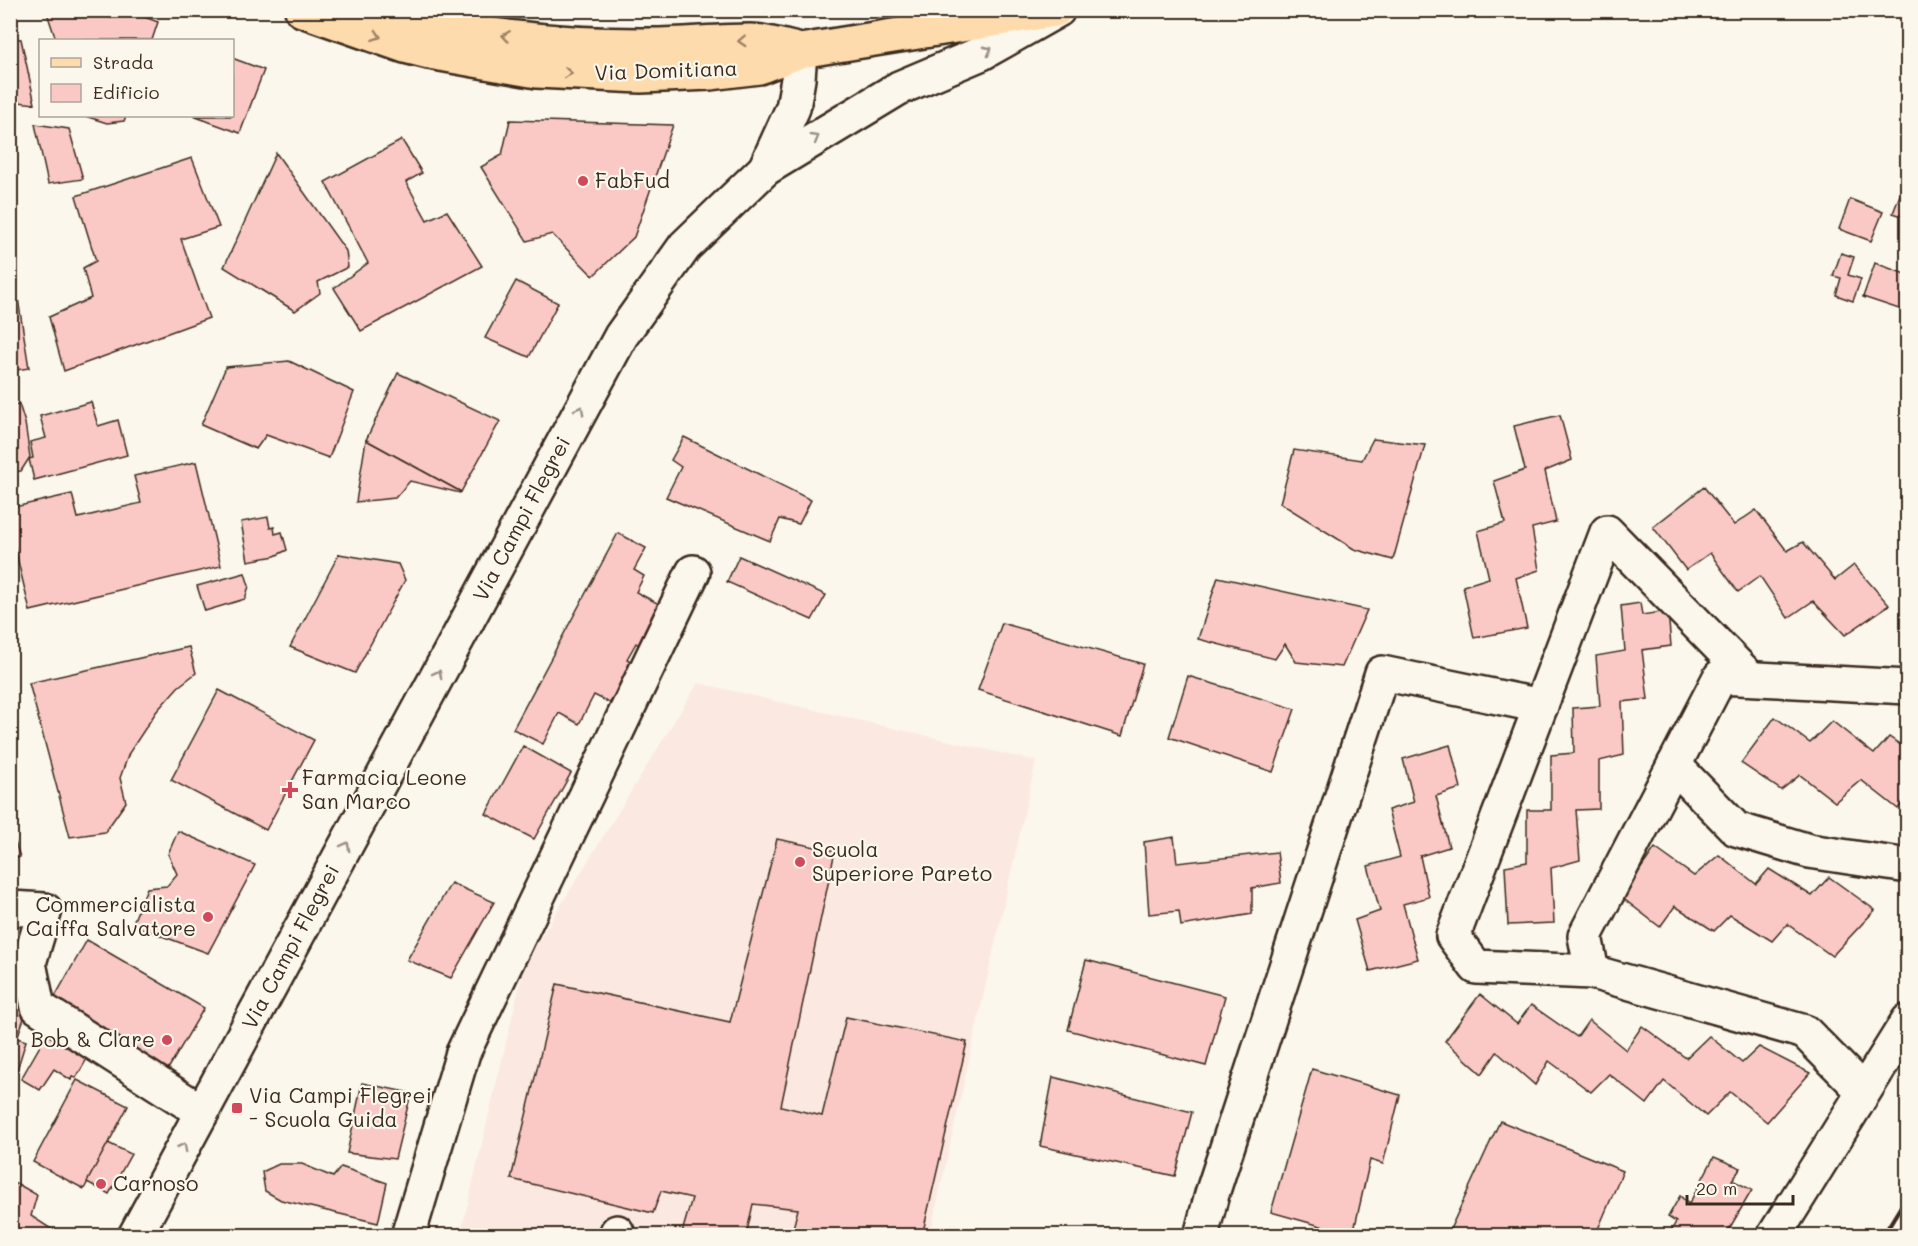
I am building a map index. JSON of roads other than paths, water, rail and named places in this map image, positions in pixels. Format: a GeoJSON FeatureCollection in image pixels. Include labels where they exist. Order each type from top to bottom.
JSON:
{"type":"FeatureCollection","features":[{"type":"Feature","properties":{"kind":"main road","name":"Via Domitiana"},"geometry":{"type":"LineString","coordinates":[[302,10],[413,48],[537,71],[641,76],[710,73],[759,67],[800,51]]}},
{"type":"Feature","properties":{"kind":"main road","name":"Via Domitiana"},"geometry":{"type":"LineString","coordinates":[[388,10],[505,36],[575,44],[643,45],[753,41],[800,51]]}},
{"type":"Feature","properties":{"kind":"main road"},"geometry":{"type":"LineString","coordinates":[[800,51],[1057,10]]}},
{"type":"Feature","properties":{"kind":"street"},"geometry":{"type":"LineString","coordinates":[[765,168],[899,88],[982,53],[1057,10]]}},
{"type":"Feature","properties":{"kind":"street","name":"Via Campi Flegrei"},"geometry":{"type":"LineString","coordinates":[[135,1236],[621,336],[685,246],[765,168],[793,108],[800,51]]}},
{"type":"Feature","properties":{"kind":"street"},"geometry":{"type":"LineString","coordinates":[[1749,678],[1607,532],[1453,936],[1476,967],[1592,972],[1805,1032],[1863,1091]]}},
{"type":"Feature","properties":{"kind":"street"},"geometry":{"type":"LineString","coordinates":[[408,1236],[463,1053],[693,572]]}},
{"type":"Feature","properties":{"kind":"street"},"geometry":{"type":"LineString","coordinates":[[1201,1236],[1212,1194],[1382,673],[1541,706]]}},
{"type":"Feature","properties":{"kind":"street"},"geometry":{"type":"LineString","coordinates":[[1592,972],[1585,936],[1720,677],[1908,687]]}},
{"type":"Feature","properties":{"kind":"street"},"geometry":{"type":"LineString","coordinates":[[1674,765],[1736,829],[1809,851],[1908,866]]}},
{"type":"Feature","properties":{"kind":"street"},"geometry":{"type":"LineString","coordinates":[[10,908],[45,910],[29,963],[38,1007],[202,1112]]}},
{"type":"Feature","properties":{"kind":"street"},"geometry":{"type":"LineString","coordinates":[[1774,1236],[1908,1021]]}},
{"type":"Feature","properties":{"kind":"railway"},"geometry":{"type":"LineString","coordinates":[[1883,1236],[1908,1195]]}},
{"type":"Feature","properties":{"kind":"place","name":"FabFud"},"geometry":{"type":"Point","coordinates":[583,181]}},
{"type":"Feature","properties":{"kind":"place","name":"Farmacia Leone San Marco"},"geometry":{"type":"Point","coordinates":[290,790]}},
{"type":"Feature","properties":{"kind":"place","name":"Scuola Superiore Pareto"},"geometry":{"type":"Point","coordinates":[800,862]}},
{"type":"Feature","properties":{"kind":"place","name":"Commercialista Caiffa Salvatore"},"geometry":{"type":"Point","coordinates":[208,917]}},
{"type":"Feature","properties":{"kind":"place","name":"Bob & Clare"},"geometry":{"type":"Point","coordinates":[167,1040]}},
{"type":"Feature","properties":{"kind":"place","name":"Via Campi Flegrei - Scuola Guida"},"geometry":{"type":"Point","coordinates":[237,1108]}},
{"type":"Feature","properties":{"kind":"place","name":"Carnoso"},"geometry":{"type":"Point","coordinates":[101,1184]}}]}
